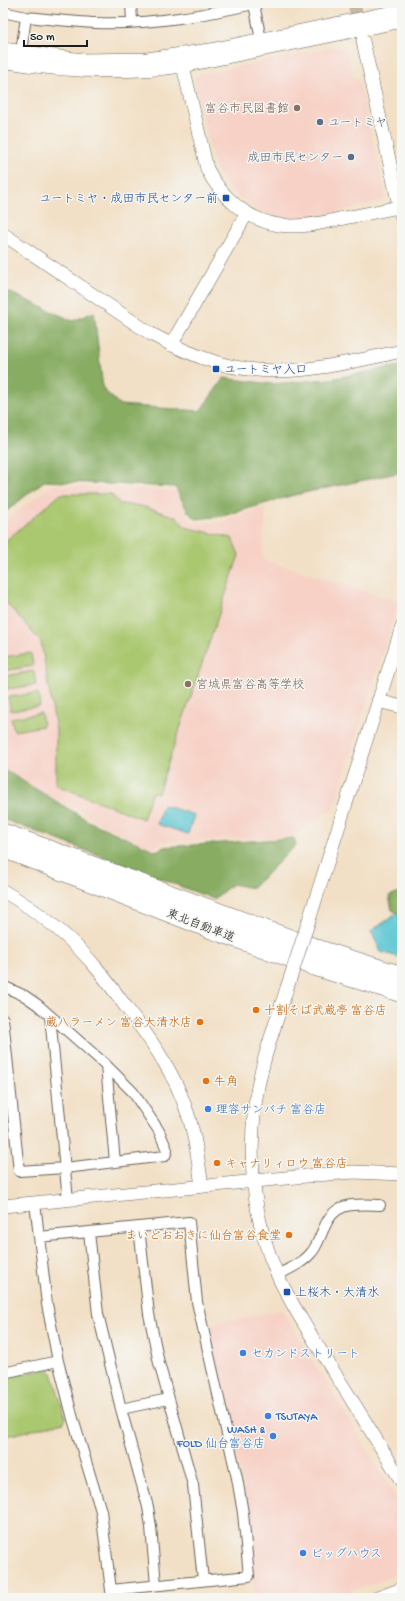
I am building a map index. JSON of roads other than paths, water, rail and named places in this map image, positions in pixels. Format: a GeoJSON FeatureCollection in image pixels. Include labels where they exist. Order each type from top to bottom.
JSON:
{"type":"FeatureCollection","features":[{"type":"Feature","properties":{"kind":"highway","name":"東北自動車道"},"geometry":{"type":"LineString","coordinates":[[3,833],[320,950],[402,976]]}},
{"type":"Feature","properties":{"kind":"highway","name":"東北自動車道"},"geometry":{"type":"LineString","coordinates":[[3,848],[206,927],[314,966],[402,993]]}},
{"type":"Feature","properties":{"kind":"street"},"geometry":{"type":"LineString","coordinates":[[131,3],[132,21]]}},
{"type":"Feature","properties":{"kind":"street"},"geometry":{"type":"LineString","coordinates":[[3,12],[26,17],[97,23],[160,20],[206,14],[256,3],[261,40]]}},
{"type":"Feature","properties":{"kind":"street"},"geometry":{"type":"LineString","coordinates":[[3,49],[82,60],[123,61],[180,55],[261,40],[402,10]]}},
{"type":"Feature","properties":{"kind":"street"},"geometry":{"type":"LineString","coordinates":[[21,52],[26,17]]}},
{"type":"Feature","properties":{"kind":"street"},"geometry":{"type":"LineString","coordinates":[[3,61],[48,68],[102,71],[147,71],[183,66],[402,21]]}},
{"type":"Feature","properties":{"kind":"street"},"geometry":{"type":"LineString","coordinates":[[183,66],[207,169],[226,197],[247,213],[265,222],[292,226],[316,224],[401,210],[362,41]]}},
{"type":"Feature","properties":{"kind":"street"},"geometry":{"type":"LineString","coordinates":[[171,345],[247,213]]}},
{"type":"Feature","properties":{"kind":"street"},"geometry":{"type":"LineString","coordinates":[[3,234],[151,334],[171,345],[220,364],[245,369],[295,371],[330,367],[402,351]]}},
{"type":"Feature","properties":{"kind":"street"},"geometry":{"type":"LineString","coordinates":[[402,627],[269,1047],[255,1103],[253,1128],[254,1181],[259,1216],[277,1275],[295,1308],[402,1482]]}},
{"type":"Feature","properties":{"kind":"street"},"geometry":{"type":"LineString","coordinates":[[378,701],[402,707]]}},
{"type":"Feature","properties":{"kind":"street"},"geometry":{"type":"LineString","coordinates":[[3,891],[18,899],[43,918],[88,959],[103,976],[159,1052],[185,1105],[193,1134],[202,1186]]}},
{"type":"Feature","properties":{"kind":"street"},"geometry":{"type":"LineString","coordinates":[[3,986],[25,996],[50,1016],[106,1065],[133,1092],[159,1131],[167,1150],[165,1156],[65,1168],[19,1171],[3,1018]]}},
{"type":"Feature","properties":{"kind":"street"},"geometry":{"type":"LineString","coordinates":[[50,1016],[68,1200]]}},
{"type":"Feature","properties":{"kind":"street"},"geometry":{"type":"LineString","coordinates":[[106,1065],[115,1162]]}},
{"type":"Feature","properties":{"kind":"street"},"geometry":{"type":"LineString","coordinates":[[3,1206],[353,1172],[402,1174]]}},
{"type":"Feature","properties":{"kind":"street"},"geometry":{"type":"LineString","coordinates":[[35,1204],[47,1304],[58,1361],[100,1512],[111,1594],[156,1585],[249,1576],[243,1513],[237,1478],[197,1302],[189,1222],[39,1237]]}},
{"type":"Feature","properties":{"kind":"street"},"geometry":{"type":"LineString","coordinates":[[277,1275],[298,1264],[312,1253],[327,1220],[335,1211],[346,1205],[380,1205]]}},
{"type":"Feature","properties":{"kind":"street"},"geometry":{"type":"LineString","coordinates":[[139,1228],[150,1314],[168,1399],[193,1486],[203,1580]]}},
{"type":"Feature","properties":{"kind":"street"},"geometry":{"type":"LineString","coordinates":[[89,1232],[98,1314],[150,1518],[156,1585]]}},
{"type":"Feature","properties":{"kind":"street"},"geometry":{"type":"LineString","coordinates":[[3,1373],[58,1361]]}},
{"type":"Feature","properties":{"kind":"street"},"geometry":{"type":"LineString","coordinates":[[121,1409],[168,1399]]}},
{"type":"Feature","properties":{"kind":"street"},"geometry":{"type":"LineString","coordinates":[[377,1598],[402,1589]]}},
{"type":"Feature","properties":{"kind":"water"},"geometry":{"type":"Polygon","coordinates":[[[163,805],[194,815],[188,834],[157,824],[163,805]]]}},
{"type":"Feature","properties":{"kind":"water"},"geometry":{"type":"Polygon","coordinates":[[[398,913],[402,918],[402,958],[381,952],[371,931],[398,913]]]}},
{"type":"Feature","properties":{"kind":"tunnel"},"geometry":{"type":"LineString","coordinates":[[354,3],[360,31]]}},
{"type":"Feature","properties":{"kind":"place","name":"富谷市民図書館"},"geometry":{"type":"Point","coordinates":[297,108]}},
{"type":"Feature","properties":{"kind":"place","name":"ユートミヤ"},"geometry":{"type":"Point","coordinates":[320,122]}},
{"type":"Feature","properties":{"kind":"place","name":"成田市民センター"},"geometry":{"type":"Point","coordinates":[351,157]}},
{"type":"Feature","properties":{"kind":"place","name":"ユートミヤ・成田市民センター前"},"geometry":{"type":"Point","coordinates":[226,198]}},
{"type":"Feature","properties":{"kind":"place","name":"ユートミヤ入口"},"geometry":{"type":"Point","coordinates":[216,369]}},
{"type":"Feature","properties":{"kind":"place","name":"宮城県富谷高等学校"},"geometry":{"type":"Point","coordinates":[188,684]}},
{"type":"Feature","properties":{"kind":"place","name":"十割そば武蔵亭 富谷店"},"geometry":{"type":"Point","coordinates":[256,1010]}},
{"type":"Feature","properties":{"kind":"place","name":"蔵八ラーメン 富谷大清水店"},"geometry":{"type":"Point","coordinates":[200,1022]}},
{"type":"Feature","properties":{"kind":"place","name":"牛角"},"geometry":{"type":"Point","coordinates":[206,1081]}},
{"type":"Feature","properties":{"kind":"place","name":"理容サンパチ 富谷店"},"geometry":{"type":"Point","coordinates":[208,1109]}},
{"type":"Feature","properties":{"kind":"place","name":"キャナリィロウ 富谷店"},"geometry":{"type":"Point","coordinates":[217,1163]}},
{"type":"Feature","properties":{"kind":"place","name":"まいどおおきに仙台富谷食堂"},"geometry":{"type":"Point","coordinates":[289,1235]}},
{"type":"Feature","properties":{"kind":"place","name":"上桜木・大清水"},"geometry":{"type":"Point","coordinates":[287,1292]}},
{"type":"Feature","properties":{"kind":"place","name":"セカンドストリート"},"geometry":{"type":"Point","coordinates":[243,1353]}},
{"type":"Feature","properties":{"kind":"place","name":"TSUTAYA"},"geometry":{"type":"Point","coordinates":[268,1416]}},
{"type":"Feature","properties":{"kind":"place","name":"WASH & FOLD 仙台富谷店"},"geometry":{"type":"Point","coordinates":[273,1436]}},
{"type":"Feature","properties":{"kind":"place","name":"ビッグハウス"},"geometry":{"type":"Point","coordinates":[303,1553]}}]}
